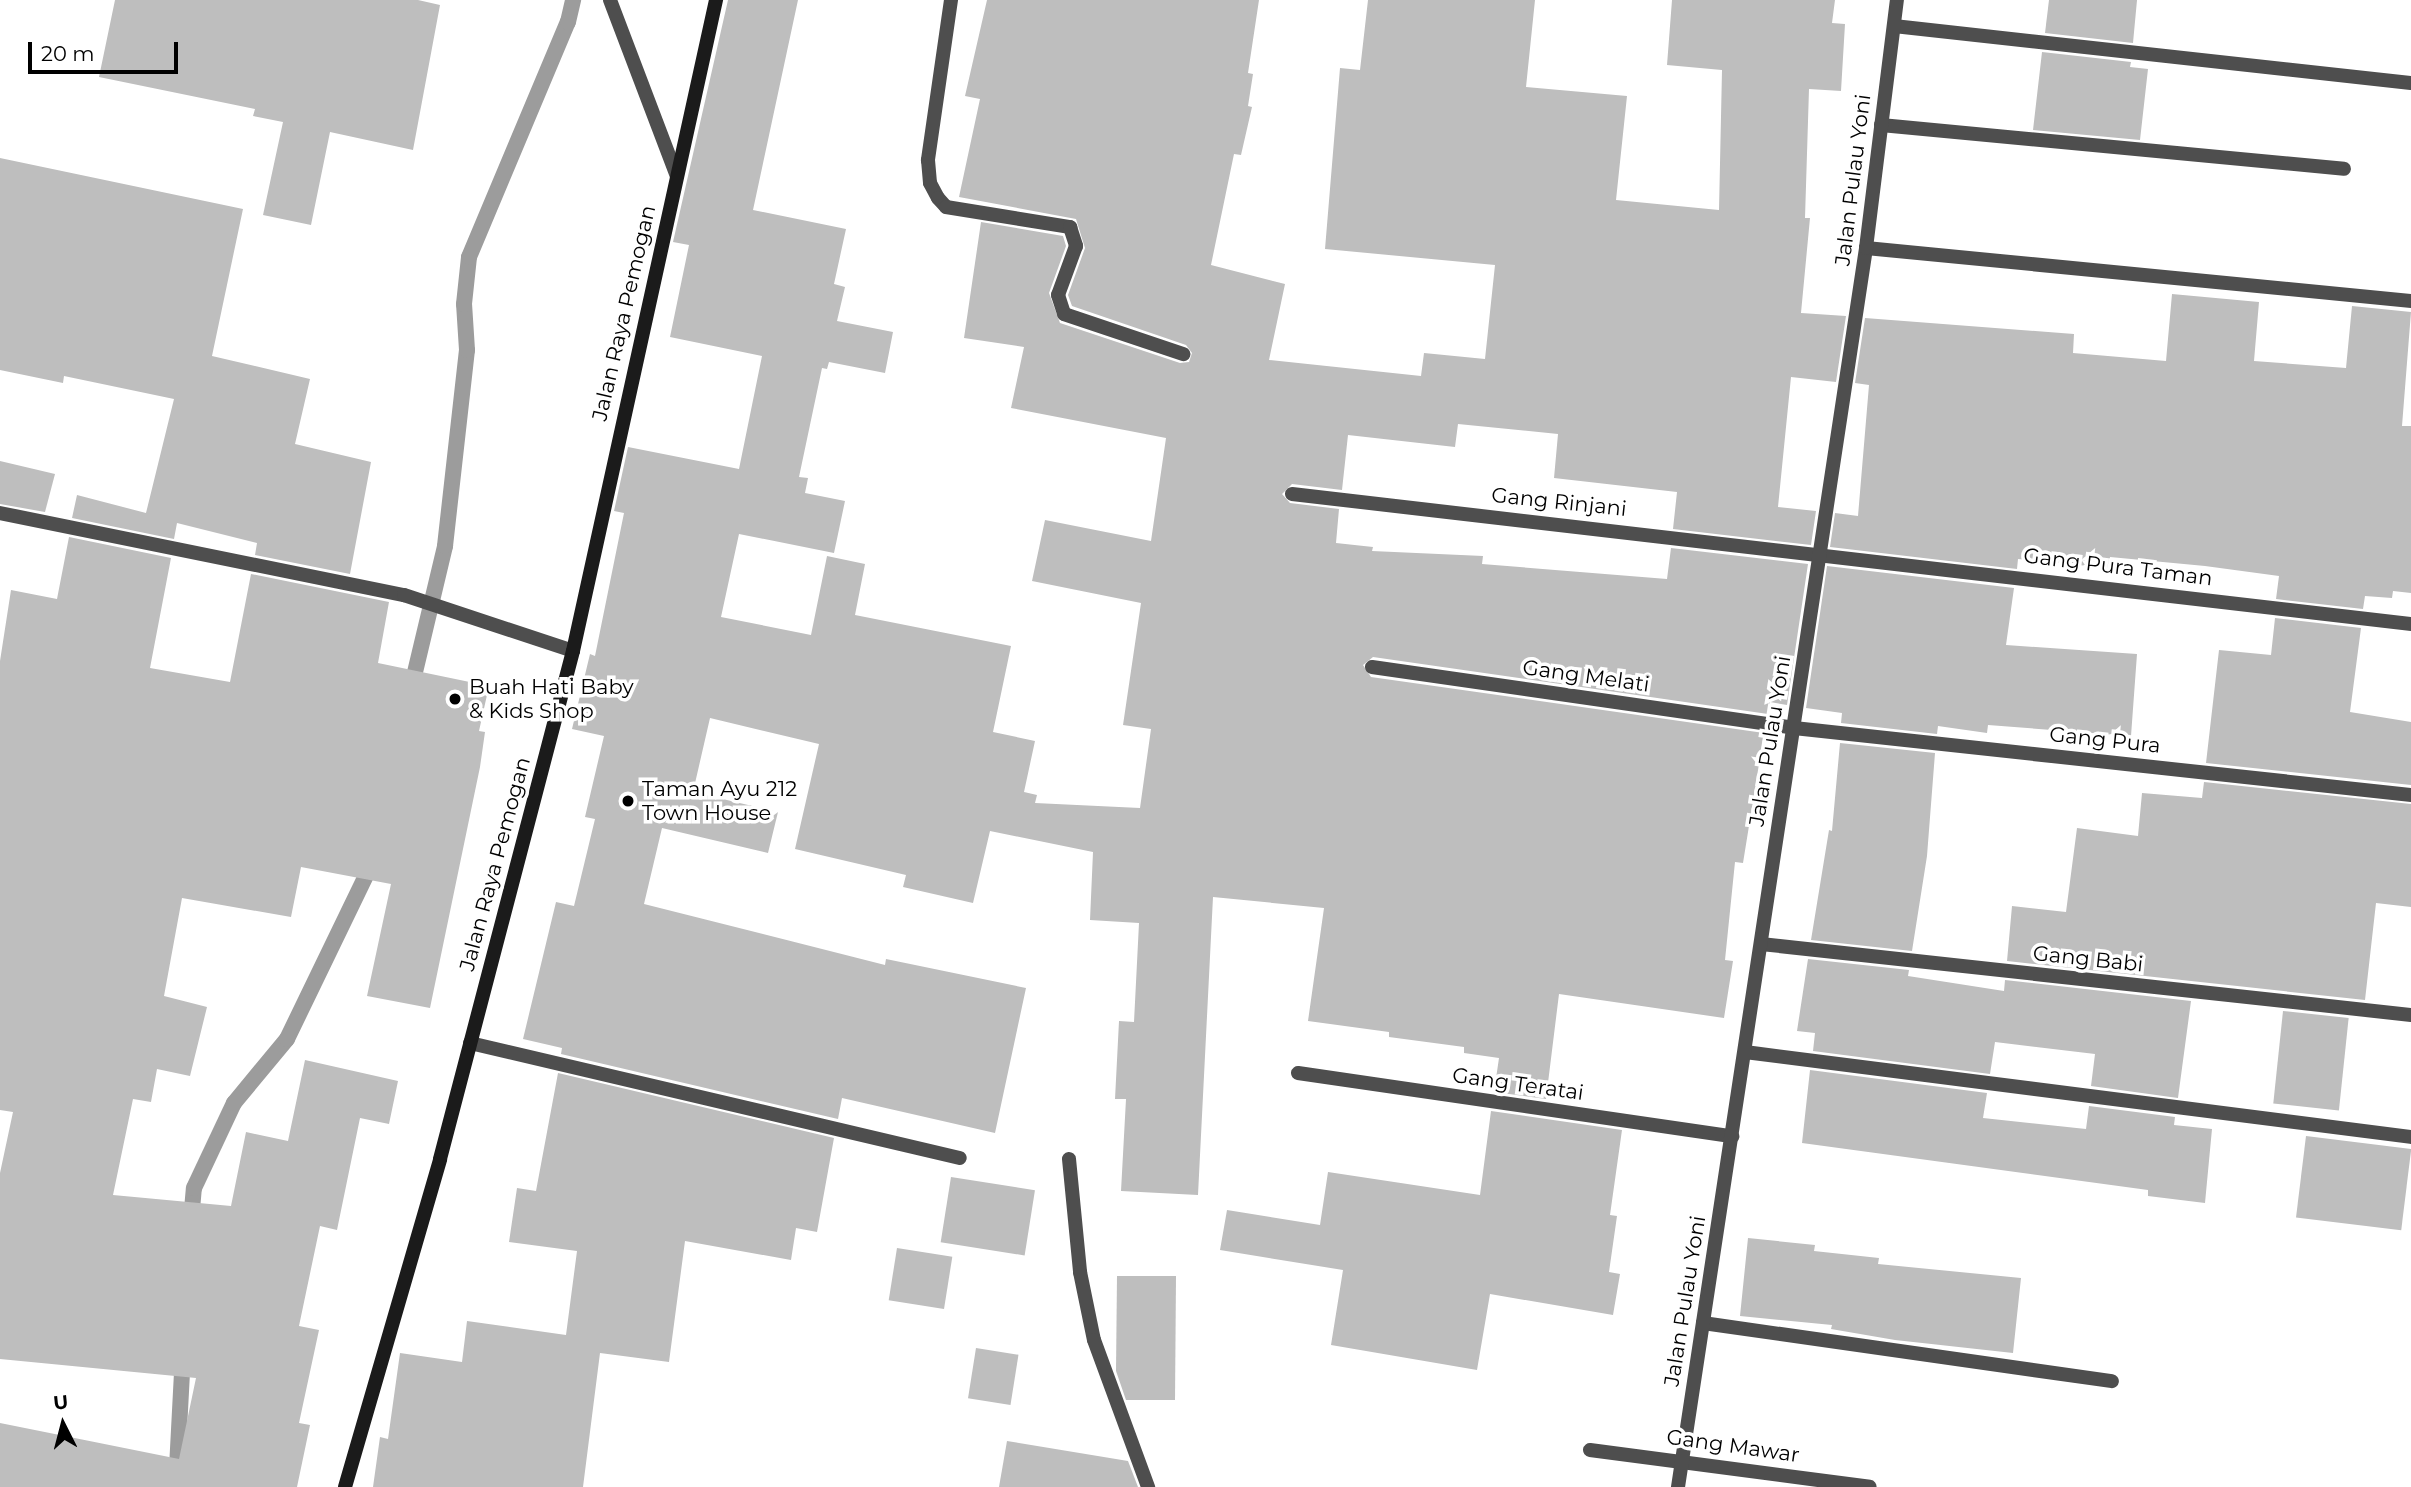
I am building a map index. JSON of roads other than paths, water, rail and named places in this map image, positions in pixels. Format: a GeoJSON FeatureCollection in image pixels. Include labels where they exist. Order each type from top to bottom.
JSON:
{"type":"FeatureCollection","features":[{"type":"Feature","properties":{"kind":"street","name":"Jalan Raya Pemogan"},"geometry":{"type":"LineString","coordinates":[[345,1487],[440,1159],[573,651],[716,0]]}},
{"type":"Feature","properties":{"kind":"street"},"geometry":{"type":"LineString","coordinates":[[951,0],[928,160],[930,183],[939,198],[946,207],[1070,227],[1076,246],[1058,295],[1064,314],[1183,354]]}},
{"type":"Feature","properties":{"kind":"street","name":"Jalan Pulau Yoni"},"geometry":{"type":"LineString","coordinates":[[1678,1487],[1866,248],[1897,0]]}},
{"type":"Feature","properties":{"kind":"street"},"geometry":{"type":"LineString","coordinates":[[612,4],[677,176]]}},
{"type":"Feature","properties":{"kind":"street"},"geometry":{"type":"LineString","coordinates":[[1894,26],[2411,83]]}},
{"type":"Feature","properties":{"kind":"street"},"geometry":{"type":"LineString","coordinates":[[1881,125],[2344,169]]}},
{"type":"Feature","properties":{"kind":"street"},"geometry":{"type":"LineString","coordinates":[[1866,248],[2411,301]]}},
{"type":"Feature","properties":{"kind":"street","name":"Gang Rinjani"},"geometry":{"type":"LineString","coordinates":[[1292,494],[1820,553]]}},
{"type":"Feature","properties":{"kind":"street"},"geometry":{"type":"LineString","coordinates":[[0,513],[404,595],[470,620],[573,651]]}},
{"type":"Feature","properties":{"kind":"street","name":"Gang Pura Taman"},"geometry":{"type":"LineString","coordinates":[[1820,553],[2411,624]]}},
{"type":"Feature","properties":{"kind":"street","name":"Gang Melati"},"geometry":{"type":"LineString","coordinates":[[1372,667],[1794,728]]}},
{"type":"Feature","properties":{"kind":"street","name":"Gang Pura"},"geometry":{"type":"LineString","coordinates":[[1794,728],[2411,795]]}},
{"type":"Feature","properties":{"kind":"street","name":"Gang Babi"},"geometry":{"type":"LineString","coordinates":[[1761,944],[2411,1015]]}},
{"type":"Feature","properties":{"kind":"street"},"geometry":{"type":"LineString","coordinates":[[470,1042],[960,1158]]}},
{"type":"Feature","properties":{"kind":"street"},"geometry":{"type":"LineString","coordinates":[[1745,1052],[2411,1137]]}},
{"type":"Feature","properties":{"kind":"street","name":"Gang Teratai"},"geometry":{"type":"LineString","coordinates":[[1298,1073],[1732,1136]]}},
{"type":"Feature","properties":{"kind":"street"},"geometry":{"type":"LineString","coordinates":[[1069,1159],[1080,1272],[1094,1340],[1147,1487]]}},
{"type":"Feature","properties":{"kind":"street"},"geometry":{"type":"LineString","coordinates":[[1703,1324],[2112,1381]]}},
{"type":"Feature","properties":{"kind":"street","name":"Gang Mawar"},"geometry":{"type":"LineString","coordinates":[[1590,1450],[1683,1460],[1870,1487]]}},
{"type":"Feature","properties":{"kind":"waterway"},"geometry":{"type":"LineString","coordinates":[[411,689],[445,546],[467,350],[464,304],[469,257],[568,22],[573,0]]}},
{"type":"Feature","properties":{"kind":"waterway"},"geometry":{"type":"LineString","coordinates":[[191,1221],[194,1188],[234,1103],[287,1039],[373,861]]}},
{"type":"Feature","properties":{"kind":"waterway"},"geometry":{"type":"LineString","coordinates":[[176,1487],[183,1355]]}},
{"type":"Feature","properties":{"kind":"place","name":"Buah Hati Baby & Kids Shop"},"geometry":{"type":"Point","coordinates":[455,699]}},
{"type":"Feature","properties":{"kind":"place","name":"Taman Ayu 212 Town House"},"geometry":{"type":"Point","coordinates":[628,801]}}]}
